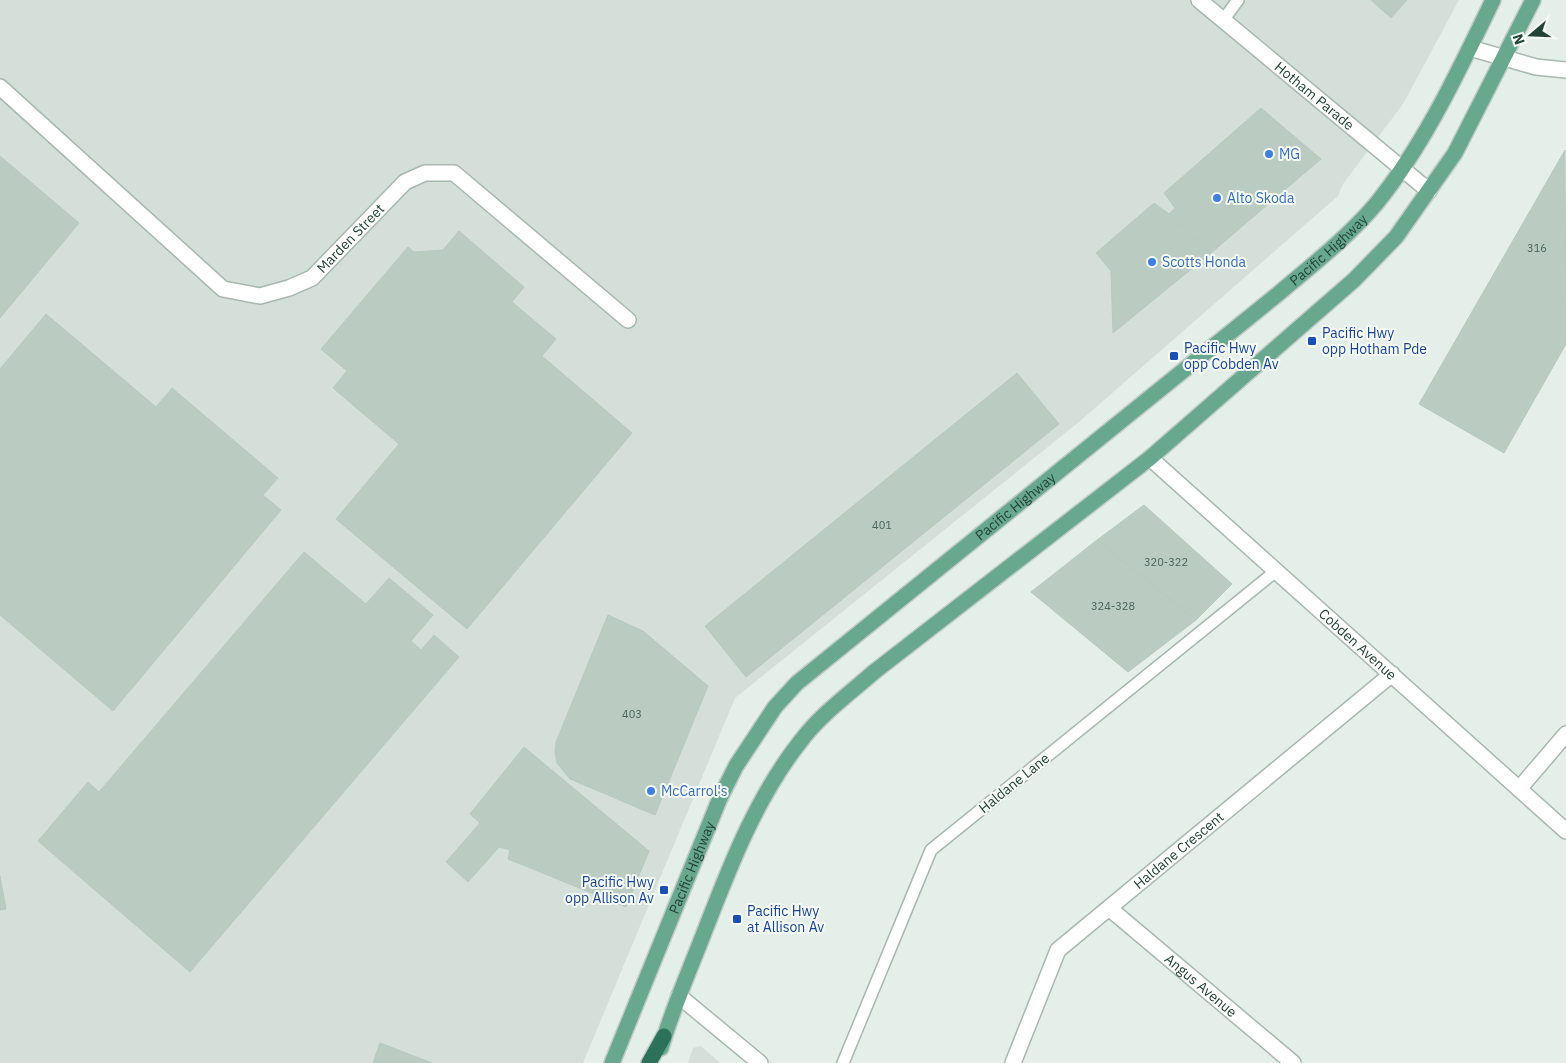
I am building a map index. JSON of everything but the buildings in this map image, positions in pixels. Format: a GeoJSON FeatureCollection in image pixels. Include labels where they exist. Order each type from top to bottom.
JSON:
{"type":"FeatureCollection","features":[{"type":"Feature","properties":{"kind":"highway"},"geometry":{"type":"LineString","coordinates":[[649,1063],[664,1036]]}},
{"type":"Feature","properties":{"kind":"main road","name":"Pacific Highway"},"geometry":{"type":"LineString","coordinates":[[612,1063],[720,798],[745,750],[775,707],[797,683],[1278,294],[1348,235],[1376,204],[1423,135],[1470,48],[1493,0]]}},
{"type":"Feature","properties":{"kind":"main road"},"geometry":{"type":"LineString","coordinates":[[656,1063],[664,1036],[721,889],[744,838],[771,786],[800,741],[831,709],[874,672],[1150,458],[1354,280],[1396,236],[1455,153],[1533,0]]}},
{"type":"Feature","properties":{"kind":"street","name":"Hotham Parade"},"geometry":{"type":"LineString","coordinates":[[1199,0],[1429,191]]}},
{"type":"Feature","properties":{"kind":"street"},"geometry":{"type":"LineString","coordinates":[[1470,48],[1536,67],[1566,70]]}},
{"type":"Feature","properties":{"kind":"street","name":"Marden Street"},"geometry":{"type":"LineString","coordinates":[[0,87],[223,289],[260,296],[289,288],[312,278],[405,182],[425,173],[454,173],[628,320]]}},
{"type":"Feature","properties":{"kind":"street","name":"Cobden Avenue"},"geometry":{"type":"LineString","coordinates":[[1150,458],[1566,831]]}},
{"type":"Feature","properties":{"kind":"street","name":"Haldane Crescent"},"geometry":{"type":"LineString","coordinates":[[1013,1063],[1058,950],[1392,674]]}},
{"type":"Feature","properties":{"kind":"street"},"geometry":{"type":"LineString","coordinates":[[1519,789],[1566,734]]}},
{"type":"Feature","properties":{"kind":"street","name":"Angus Avenue"},"geometry":{"type":"LineString","coordinates":[[1110,908],[1294,1063]]}},
{"type":"Feature","properties":{"kind":"street"},"geometry":{"type":"LineString","coordinates":[[679,996],[760,1063]]}},
{"type":"Feature","properties":{"kind":"lane"},"geometry":{"type":"LineString","coordinates":[[1224,19],[1238,0]]}},
{"type":"Feature","properties":{"kind":"lane","name":"Haldane Lane"},"geometry":{"type":"LineString","coordinates":[[843,1063],[931,850],[1276,571]]}},
{"type":"Feature","properties":{"kind":"shaded area"},"geometry":{"type":"Polygon","coordinates":[[[0,0],[1459,0],[1403,104],[1343,184],[1338,196],[1079,422],[735,698],[583,1063],[0,1063],[0,0]]]}},
{"type":"Feature","properties":{"kind":"shaded area"},"geometry":{"type":"Polygon","coordinates":[[[701,1046],[720,1063],[688,1063],[693,1048],[701,1046]]]}},
{"type":"Feature","properties":{"kind":"place","name":"MG"},"geometry":{"type":"Point","coordinates":[1269,154]}},
{"type":"Feature","properties":{"kind":"place","name":"Alto Skoda"},"geometry":{"type":"Point","coordinates":[1217,198]}},
{"type":"Feature","properties":{"kind":"place","name":"Scotts Honda"},"geometry":{"type":"Point","coordinates":[1152,262]}},
{"type":"Feature","properties":{"kind":"place","name":"Pacific Hwy opp Hotham Pde"},"geometry":{"type":"Point","coordinates":[1312,341]}},
{"type":"Feature","properties":{"kind":"place","name":"Pacific Hwy opp Cobden Av"},"geometry":{"type":"Point","coordinates":[1174,356]}},
{"type":"Feature","properties":{"kind":"place","name":"McCarrol's"},"geometry":{"type":"Point","coordinates":[651,791]}},
{"type":"Feature","properties":{"kind":"place","name":"Pacific Hwy opp Allison Av"},"geometry":{"type":"Point","coordinates":[664,890]}},
{"type":"Feature","properties":{"kind":"place","name":"Pacific Hwy at Allison Av"},"geometry":{"type":"Point","coordinates":[737,919]}}]}
